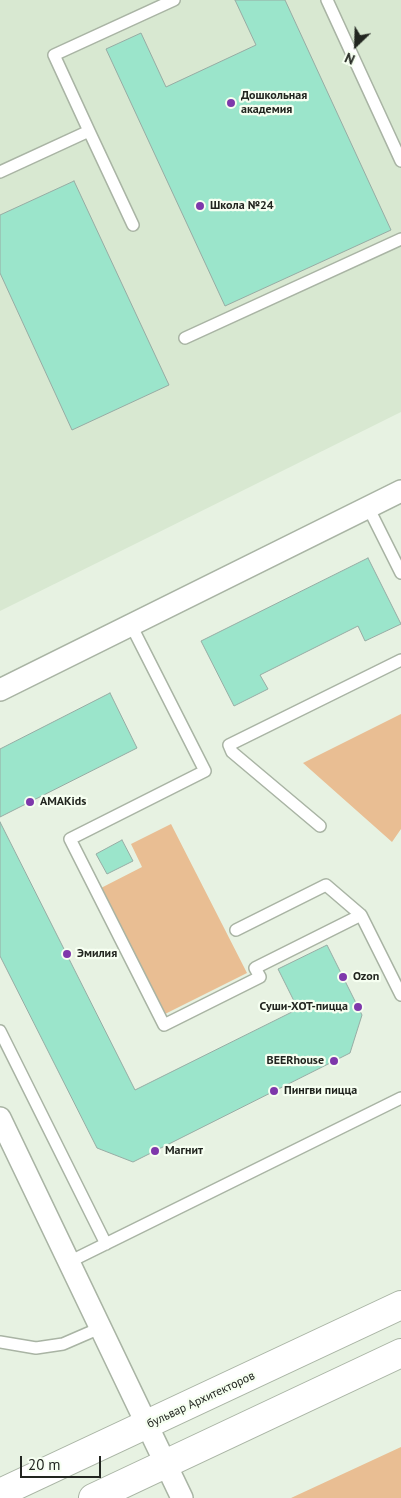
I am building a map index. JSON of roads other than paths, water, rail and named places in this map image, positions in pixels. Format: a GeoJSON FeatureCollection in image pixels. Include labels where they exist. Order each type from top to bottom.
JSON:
{"type":"FeatureCollection","features":[{"type":"Feature","properties":{"kind":"main road","name":"бульвар Архитекторов"},"geometry":{"type":"LineString","coordinates":[[93,1498],[156,1444],[401,1306]]}},
{"type":"Feature","properties":{"kind":"main road","name":"бульвар Архитекторов"},"geometry":{"type":"LineString","coordinates":[[0,1493],[156,1444],[401,1353]]}},
{"type":"Feature","properties":{"kind":"street"},"geometry":{"type":"LineString","coordinates":[[0,690],[401,491]]}},
{"type":"Feature","properties":{"kind":"street"},"geometry":{"type":"LineString","coordinates":[[0,1118],[182,1498]]}},
{"type":"Feature","properties":{"kind":"lane"},"geometry":{"type":"LineString","coordinates":[[132,225],[54,55],[174,0]]}},
{"type":"Feature","properties":{"kind":"lane"},"geometry":{"type":"LineString","coordinates":[[326,0],[401,161]]}},
{"type":"Feature","properties":{"kind":"lane"},"geometry":{"type":"LineString","coordinates":[[0,172],[89,131]]}},
{"type":"Feature","properties":{"kind":"lane"},"geometry":{"type":"LineString","coordinates":[[185,338],[401,238]]}},
{"type":"Feature","properties":{"kind":"lane"},"geometry":{"type":"LineString","coordinates":[[368,507],[401,573]]}},
{"type":"Feature","properties":{"kind":"lane"},"geometry":{"type":"LineString","coordinates":[[131,625],[205,771],[70,839],[164,1025],[260,977],[255,968],[361,915]]}},
{"type":"Feature","properties":{"kind":"lane"},"geometry":{"type":"LineString","coordinates":[[320,826],[232,752],[229,745],[401,660]]}},
{"type":"Feature","properties":{"kind":"lane"},"geometry":{"type":"LineString","coordinates":[[236,930],[326,886],[361,915],[401,995]]}},
{"type":"Feature","properties":{"kind":"lane"},"geometry":{"type":"LineString","coordinates":[[0,1031],[106,1244]]}},
{"type":"Feature","properties":{"kind":"lane"},"geometry":{"type":"LineString","coordinates":[[69,1262],[401,1098]]}},
{"type":"Feature","properties":{"kind":"lane"},"geometry":{"type":"LineString","coordinates":[[0,1342],[36,1348],[64,1344],[100,1328]]}},
{"type":"Feature","properties":{"kind":"place","name":"Дошкольная академия"},"geometry":{"type":"Point","coordinates":[231,103]}},
{"type":"Feature","properties":{"kind":"place","name":"Школа №24"},"geometry":{"type":"Point","coordinates":[200,206]}},
{"type":"Feature","properties":{"kind":"place","name":"AMAKids"},"geometry":{"type":"Point","coordinates":[30,802]}},
{"type":"Feature","properties":{"kind":"place","name":"Эмилия"},"geometry":{"type":"Point","coordinates":[67,954]}},
{"type":"Feature","properties":{"kind":"place","name":"Ozon"},"geometry":{"type":"Point","coordinates":[343,977]}},
{"type":"Feature","properties":{"kind":"place","name":"Суши-ХОТ-пицца"},"geometry":{"type":"Point","coordinates":[358,1007]}},
{"type":"Feature","properties":{"kind":"place","name":"BEERhouse"},"geometry":{"type":"Point","coordinates":[334,1061]}},
{"type":"Feature","properties":{"kind":"place","name":"Пингви пицца"},"geometry":{"type":"Point","coordinates":[274,1091]}},
{"type":"Feature","properties":{"kind":"place","name":"Магнит"},"geometry":{"type":"Point","coordinates":[155,1151]}}]}
